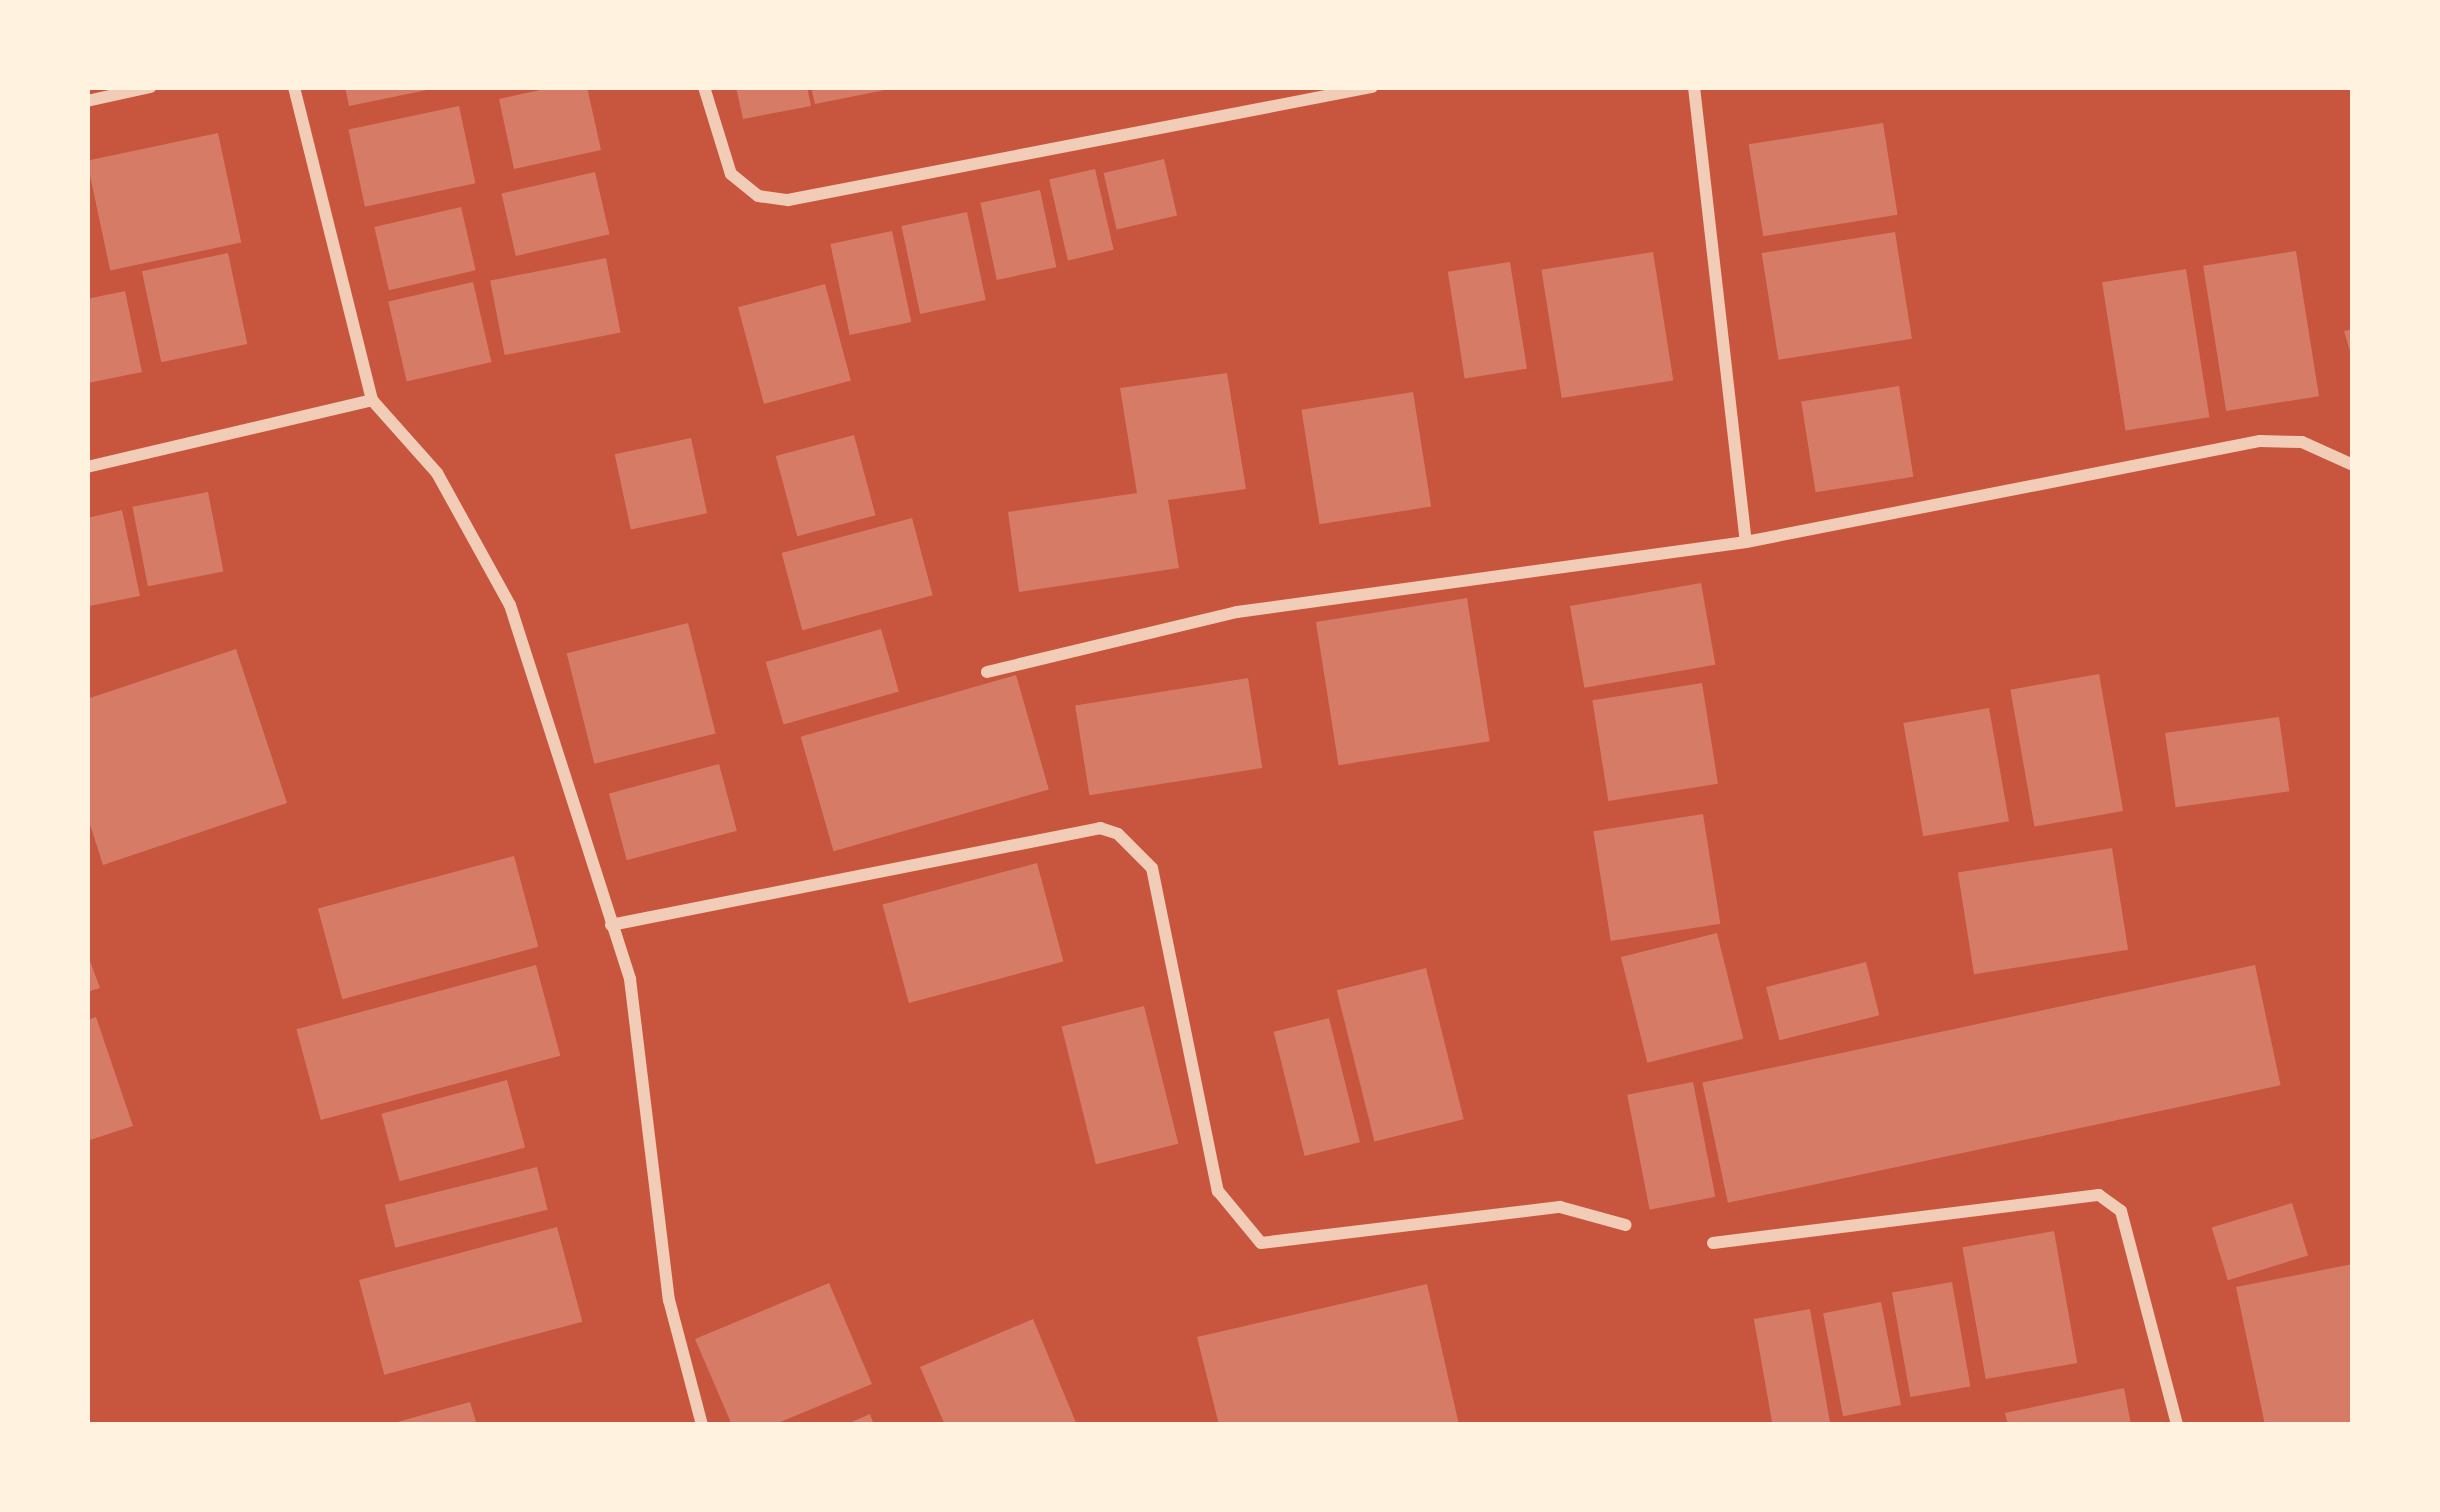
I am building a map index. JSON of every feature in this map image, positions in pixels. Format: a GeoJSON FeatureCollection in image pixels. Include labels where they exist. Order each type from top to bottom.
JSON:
{"type":"FeatureCollection","features":[{"type":"Feature","properties":{"kind":"street"},"geometry":{"type":"LineString","coordinates":[[87,100],[150,87]]}},
{"type":"Feature","properties":{"kind":"street"},"geometry":{"type":"LineString","coordinates":[[294,87],[372,400],[436,473],[510,605],[611,925],[638,1027],[669,1300],[702,1425]]}},
{"type":"Feature","properties":{"kind":"street"},"geometry":{"type":"LineString","coordinates":[[704,87],[731,174],[752,193],[788,200],[1372,87]]}},
{"type":"Feature","properties":{"kind":"street"},"geometry":{"type":"LineString","coordinates":[[1694,87],[1746,542]]}},
{"type":"Feature","properties":{"kind":"street"},"geometry":{"type":"LineString","coordinates":[[87,467],[372,400]]}},
{"type":"Feature","properties":{"kind":"street"},"geometry":{"type":"LineString","coordinates":[[987,672],[1237,612],[1746,542],[2260,441],[2302,442],[2353,465]]}},
{"type":"Feature","properties":{"kind":"street"},"geometry":{"type":"LineString","coordinates":[[611,925],[1100,828],[1118,834],[1152,868],[1218,1191],[1261,1243],[1560,1207],[1626,1226]]}},
{"type":"Feature","properties":{"kind":"street"},"geometry":{"type":"LineString","coordinates":[[1713,1243],[2099,1195],[2121,1211],[2177,1425]]}},
{"type":"Feature","properties":{"kind":"building"},"geometry":{"type":"Polygon","coordinates":[[[345,87],[432,87],[432,89],[349,106],[345,87]]]}},
{"type":"Feature","properties":{"kind":"building"},"geometry":{"type":"Polygon","coordinates":[[[554,87],[587,87],[601,150],[514,169],[499,99],[554,87]]]}},
{"type":"Feature","properties":{"kind":"building"},"geometry":{"type":"Polygon","coordinates":[[[736,87],[807,87],[811,106],[743,119],[736,87]]]}},
{"type":"Feature","properties":{"kind":"building"},"geometry":{"type":"Polygon","coordinates":[[[811,87],[890,87],[890,89],[815,104],[811,87]]]}},
{"type":"Feature","properties":{"kind":"building"},"geometry":{"type":"Polygon","coordinates":[[[459,106],[475,183],[365,207],[348,129],[459,106]]]}},
{"type":"Feature","properties":{"kind":"building"},"geometry":{"type":"Polygon","coordinates":[[[1883,123],[1898,215],[1763,236],[1749,144],[1883,123]]]}},
{"type":"Feature","properties":{"kind":"building"},"geometry":{"type":"Polygon","coordinates":[[[218,133],[241,243],[110,270],[87,161],[218,133]]]}},
{"type":"Feature","properties":{"kind":"building"},"geometry":{"type":"Polygon","coordinates":[[[1164,159],[1177,216],[1117,229],[1104,173],[1164,159]]]}},
{"type":"Feature","properties":{"kind":"building"},"geometry":{"type":"Polygon","coordinates":[[[1095,169],[1114,250],[1068,260],[1049,180],[1095,169]]]}},
{"type":"Feature","properties":{"kind":"building"},"geometry":{"type":"Polygon","coordinates":[[[595,172],[609,234],[516,256],[501,194],[595,172]]]}},
{"type":"Feature","properties":{"kind":"building"},"geometry":{"type":"Polygon","coordinates":[[[1040,190],[1056,267],[997,280],[980,203],[1040,190]]]}},
{"type":"Feature","properties":{"kind":"building"},"geometry":{"type":"Polygon","coordinates":[[[461,207],[476,270],[389,290],[374,227],[461,207]]]}},
{"type":"Feature","properties":{"kind":"building"},"geometry":{"type":"Polygon","coordinates":[[[967,212],[986,300],[920,314],[901,226],[967,212]]]}},
{"type":"Feature","properties":{"kind":"building"},"geometry":{"type":"Polygon","coordinates":[[[892,231],[911,322],[850,335],[830,244],[892,231]]]}},
{"type":"Feature","properties":{"kind":"building"},"geometry":{"type":"Polygon","coordinates":[[[1895,232],[1912,339],[1779,360],[1762,253],[1895,232]]]}},
{"type":"Feature","properties":{"kind":"building"},"geometry":{"type":"Polygon","coordinates":[[[2296,251],[2319,396],[2226,411],[2203,266],[2296,251]]]}},
{"type":"Feature","properties":{"kind":"building"},"geometry":{"type":"Polygon","coordinates":[[[1653,252],[1673,380],[1562,398],[1541,270],[1653,252]]]}},
{"type":"Feature","properties":{"kind":"building"},"geometry":{"type":"Polygon","coordinates":[[[228,253],[247,344],[161,362],[142,271],[228,253]]]}},
{"type":"Feature","properties":{"kind":"building"},"geometry":{"type":"Polygon","coordinates":[[[606,258],[621,333],[505,355],[490,281],[606,258]]]}},
{"type":"Feature","properties":{"kind":"building"},"geometry":{"type":"Polygon","coordinates":[[[1510,262],[1527,369],[1465,379],[1448,272],[1510,262]]]}},
{"type":"Feature","properties":{"kind":"building"},"geometry":{"type":"Polygon","coordinates":[[[2186,269],[2209,417],[2126,430],[2102,282],[2186,269]]]}},
{"type":"Feature","properties":{"kind":"building"},"geometry":{"type":"Polygon","coordinates":[[[473,282],[491,362],[407,381],[388,302],[473,282]]]}},
{"type":"Feature","properties":{"kind":"building"},"geometry":{"type":"Polygon","coordinates":[[[825,284],[851,381],[764,404],[738,307],[825,284]]]}},
{"type":"Feature","properties":{"kind":"building"},"geometry":{"type":"Polygon","coordinates":[[[125,291],[142,372],[88,383],[87,299],[125,291]]]}},
{"type":"Feature","properties":{"kind":"building"},"geometry":{"type":"Polygon","coordinates":[[[2353,329],[2353,358],[2352,358],[2344,331],[2353,329]]]}},
{"type":"Feature","properties":{"kind":"building"},"geometry":{"type":"Polygon","coordinates":[[[1227,373],[1246,489],[1168,500],[1179,568],[1019,592],[1008,512],[1137,493],[1120,388],[1227,373]]]}},
{"type":"Feature","properties":{"kind":"building"},"geometry":{"type":"Polygon","coordinates":[[[1899,386],[1913,477],[1816,492],[1801,401],[1899,386]]]}},
{"type":"Feature","properties":{"kind":"building"},"geometry":{"type":"Polygon","coordinates":[[[1413,392],[1431,507],[1320,524],[1301,410],[1413,392]]]}},
{"type":"Feature","properties":{"kind":"building"},"geometry":{"type":"Polygon","coordinates":[[[854,435],[875,515],[797,536],[776,456],[854,435]]]}},
{"type":"Feature","properties":{"kind":"building"},"geometry":{"type":"Polygon","coordinates":[[[691,438],[707,513],[631,530],[615,454],[691,438]]]}},
{"type":"Feature","properties":{"kind":"building"},"geometry":{"type":"Polygon","coordinates":[[[208,492],[223,572],[148,586],[132,507],[208,492]]]}},
{"type":"Feature","properties":{"kind":"building"},"geometry":{"type":"Polygon","coordinates":[[[122,510],[140,596],[89,606],[87,518],[122,510]]]}},
{"type":"Feature","properties":{"kind":"building"},"geometry":{"type":"Polygon","coordinates":[[[912,518],[933,595],[802,630],[782,553],[912,518]]]}},
{"type":"Feature","properties":{"kind":"building"},"geometry":{"type":"Polygon","coordinates":[[[1701,583],[1715,665],[1584,688],[1570,606],[1701,583]]]}},
{"type":"Feature","properties":{"kind":"building"},"geometry":{"type":"Polygon","coordinates":[[[1467,598],[1490,741],[1339,765],[1316,622],[1467,598]]]}},
{"type":"Feature","properties":{"kind":"building"},"geometry":{"type":"Polygon","coordinates":[[[688,623],[716,734],[594,764],[567,653],[688,623]]]}},
{"type":"Feature","properties":{"kind":"building"},"geometry":{"type":"Polygon","coordinates":[[[881,629],[899,691],[784,725],[766,662],[881,629]]]}},
{"type":"Feature","properties":{"kind":"building"},"geometry":{"type":"Polygon","coordinates":[[[236,649],[287,803],[103,865],[87,815],[87,699],[236,649]]]}},
{"type":"Feature","properties":{"kind":"building"},"geometry":{"type":"Polygon","coordinates":[[[2099,674],[2123,811],[2035,827],[2010,690],[2099,674]]]}},
{"type":"Feature","properties":{"kind":"building"},"geometry":{"type":"Polygon","coordinates":[[[1016,675],[1049,789],[833,851],[801,737],[1016,675]]]}},
{"type":"Feature","properties":{"kind":"building"},"geometry":{"type":"Polygon","coordinates":[[[1248,678],[1262,768],[1089,795],[1075,705],[1248,678]]]}},
{"type":"Feature","properties":{"kind":"building"},"geometry":{"type":"Polygon","coordinates":[[[1702,683],[1718,784],[1608,801],[1592,700],[1702,683]]]}},
{"type":"Feature","properties":{"kind":"building"},"geometry":{"type":"Polygon","coordinates":[[[1989,708],[2009,821],[1923,836],[1903,723],[1989,708]]]}},
{"type":"Feature","properties":{"kind":"building"},"geometry":{"type":"Polygon","coordinates":[[[2279,717],[2289,791],[2176,807],[2165,733],[2279,717]]]}},
{"type":"Feature","properties":{"kind":"building"},"geometry":{"type":"Polygon","coordinates":[[[719,764],[737,831],[627,860],[609,794],[719,764]]]}},
{"type":"Feature","properties":{"kind":"building"},"geometry":{"type":"Polygon","coordinates":[[[1703,814],[1720,924],[1611,941],[1593,831],[1703,814]]]}},
{"type":"Feature","properties":{"kind":"building"},"geometry":{"type":"Polygon","coordinates":[[[2112,848],[2128,950],[1974,974],[1958,872],[2112,848]]]}},
{"type":"Feature","properties":{"kind":"building"},"geometry":{"type":"Polygon","coordinates":[[[514,856],[538,947],[342,999],[318,909],[514,856]]]}},
{"type":"Feature","properties":{"kind":"building"},"geometry":{"type":"Polygon","coordinates":[[[1037,863],[1063,962],[909,1003],[882,904],[1037,863]]]}},
{"type":"Feature","properties":{"kind":"building"},"geometry":{"type":"Polygon","coordinates":[[[1717,933],[1743,1039],[1647,1063],[1621,957],[1717,933]]]}},
{"type":"Feature","properties":{"kind":"building"},"geometry":{"type":"Polygon","coordinates":[[[87,953],[100,988],[87,992],[87,953]]]}},
{"type":"Feature","properties":{"kind":"building"},"geometry":{"type":"Polygon","coordinates":[[[1866,962],[1879,1015],[1779,1040],[1766,987],[1866,962]]]}},
{"type":"Feature","properties":{"kind":"building"},"geometry":{"type":"Polygon","coordinates":[[[536,965],[560,1056],[321,1120],[296,1029],[536,965]]]}},
{"type":"Feature","properties":{"kind":"building"},"geometry":{"type":"Polygon","coordinates":[[[2255,965],[2281,1085],[1728,1203],[1702,1082],[2255,965]]]}},
{"type":"Feature","properties":{"kind":"building"},"geometry":{"type":"Polygon","coordinates":[[[1426,968],[1464,1119],[1374,1142],[1337,990],[1426,968]]]}},
{"type":"Feature","properties":{"kind":"building"},"geometry":{"type":"Polygon","coordinates":[[[1144,1006],[1178,1144],[1096,1164],[1062,1027],[1144,1006]]]}},
{"type":"Feature","properties":{"kind":"building"},"geometry":{"type":"Polygon","coordinates":[[[96,1017],[133,1126],[87,1141],[87,1020],[96,1017]]]}},
{"type":"Feature","properties":{"kind":"building"},"geometry":{"type":"Polygon","coordinates":[[[1329,1018],[1360,1142],[1305,1156],[1274,1032],[1329,1018]]]}},
{"type":"Feature","properties":{"kind":"building"},"geometry":{"type":"Polygon","coordinates":[[[507,1080],[525,1148],[400,1181],[381,1114],[507,1080]]]}},
{"type":"Feature","properties":{"kind":"building"},"geometry":{"type":"Polygon","coordinates":[[[1693,1082],[1715,1197],[1650,1210],[1627,1095],[1693,1082]]]}},
{"type":"Feature","properties":{"kind":"building"},"geometry":{"type":"Polygon","coordinates":[[[537,1167],[548,1210],[395,1248],[385,1205],[537,1167]]]}},
{"type":"Feature","properties":{"kind":"building"},"geometry":{"type":"Polygon","coordinates":[[[2292,1203],[2308,1256],[2228,1280],[2212,1228],[2292,1203]]]}},
{"type":"Feature","properties":{"kind":"building"},"geometry":{"type":"Polygon","coordinates":[[[557,1227],[582,1322],[384,1375],[359,1280],[557,1227]]]}},
{"type":"Feature","properties":{"kind":"building"},"geometry":{"type":"Polygon","coordinates":[[[2054,1231],[2077,1363],[1986,1379],[1962,1247],[2054,1231]]]}},
{"type":"Feature","properties":{"kind":"building"},"geometry":{"type":"Polygon","coordinates":[[[2353,1264],[2353,1425],[2265,1425],[2236,1287],[2353,1264]]]}},
{"type":"Feature","properties":{"kind":"building"},"geometry":{"type":"Polygon","coordinates":[[[1952,1282],[1970,1386],[1910,1397],[1892,1293],[1952,1282]]]}},
{"type":"Feature","properties":{"kind":"building"},"geometry":{"type":"Polygon","coordinates":[[[829,1283],[872,1384],[773,1425],[732,1425],[695,1339],[829,1283]]]}},
{"type":"Feature","properties":{"kind":"building"},"geometry":{"type":"Polygon","coordinates":[[[1427,1284],[1459,1425],[1219,1425],[1197,1337],[1427,1284]]]}},
{"type":"Feature","properties":{"kind":"building"},"geometry":{"type":"Polygon","coordinates":[[[1881,1302],[1901,1405],[1843,1416],[1823,1313],[1881,1302]]]}},
{"type":"Feature","properties":{"kind":"building"},"geometry":{"type":"Polygon","coordinates":[[[1810,1309],[1830,1423],[1773,1425],[1754,1319],[1810,1309]]]}},
{"type":"Feature","properties":{"kind":"building"},"geometry":{"type":"Polygon","coordinates":[[[1033,1319],[1077,1425],[945,1425],[920,1367],[1033,1319]]]}},
{"type":"Feature","properties":{"kind":"building"},"geometry":{"type":"Polygon","coordinates":[[[2124,1388],[2131,1425],[2008,1425],[2005,1413],[2124,1388]]]}},
{"type":"Feature","properties":{"kind":"building"},"geometry":{"type":"Polygon","coordinates":[[[470,1402],[477,1425],[390,1425],[390,1424],[470,1402]]]}},
{"type":"Feature","properties":{"kind":"building"},"geometry":{"type":"Polygon","coordinates":[[[870,1414],[874,1425],[845,1425],[870,1414]]]}}]}
